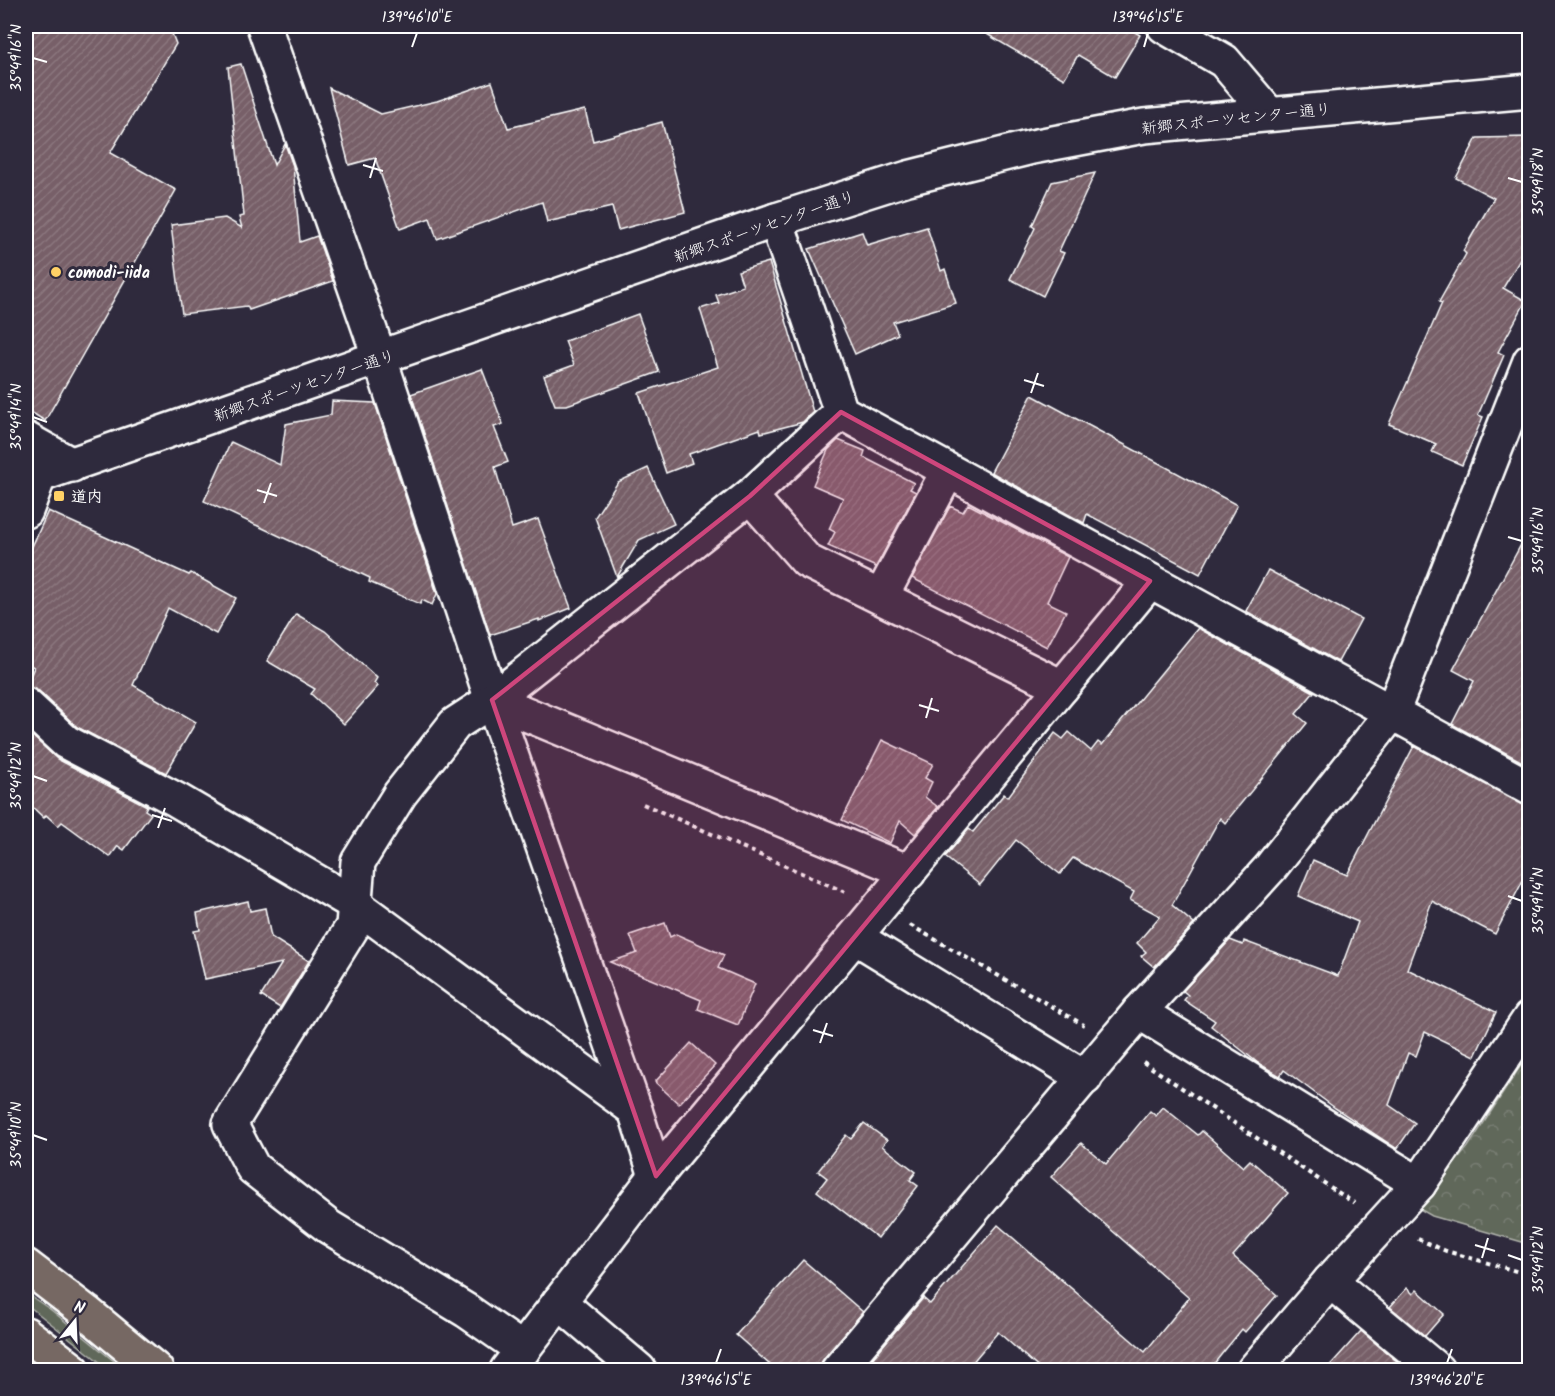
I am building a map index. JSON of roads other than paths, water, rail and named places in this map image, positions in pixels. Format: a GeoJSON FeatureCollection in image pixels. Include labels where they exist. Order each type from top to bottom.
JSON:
{"type":"FeatureCollection","features":[{"type":"Feature","properties":{"kind":"main road"},"geometry":{"type":"LineString","coordinates":[[26,1266],[86,1312],[156,1371]]}},
{"type":"Feature","properties":{"kind":"main road"},"geometry":{"type":"LineString","coordinates":[[26,1334],[73,1371]]}},
{"type":"Feature","properties":{"kind":"street"},"geometry":{"type":"LineString","coordinates":[[264,26],[380,359],[492,700],[656,1176]]}},
{"type":"Feature","properties":{"kind":"street"},"geometry":{"type":"LineString","coordinates":[[1164,26],[1224,61],[1269,114]]}},
{"type":"Feature","properties":{"kind":"street","name":"新郷スポーツセンター通り"},"geometry":{"type":"LineString","coordinates":[[32,478],[776,220],[908,178],[1032,147],[1144,126],[1530,91]]}},
{"type":"Feature","properties":{"kind":"street"},"geometry":{"type":"LineString","coordinates":[[776,220],[841,412],[1530,788]]}},
{"type":"Feature","properties":{"kind":"street"},"geometry":{"type":"LineString","coordinates":[[838,1371],[1138,1012],[1271,867],[1392,713],[1530,361]]}},
{"type":"Feature","properties":{"kind":"street"},"geometry":{"type":"LineString","coordinates":[[841,412],[750,496],[492,700],[455,724],[399,794],[358,862],[353,926],[230,1124],[253,1168],[329,1227],[467,1311],[515,1360],[656,1176],[1150,581]]}},
{"type":"Feature","properties":{"kind":"street"},"geometry":{"type":"LineString","coordinates":[[26,439],[72,465]]}},
{"type":"Feature","properties":{"kind":"street"},"geometry":{"type":"LineString","coordinates":[[880,597],[948,471]]}},
{"type":"Feature","properties":{"kind":"street"},"geometry":{"type":"LineString","coordinates":[[26,511],[32,478]]}},
{"type":"Feature","properties":{"kind":"street"},"geometry":{"type":"LineString","coordinates":[[750,496],[807,561],[1062,687]]}},
{"type":"Feature","properties":{"kind":"street"},"geometry":{"type":"LineString","coordinates":[[492,700],[909,872]]}},
{"type":"Feature","properties":{"kind":"street"},"geometry":{"type":"LineString","coordinates":[[26,705],[66,742],[177,800],[353,903],[635,1110]]}},
{"type":"Feature","properties":{"kind":"street"},"geometry":{"type":"LineString","coordinates":[[855,937],[1085,1078]]}},
{"type":"Feature","properties":{"kind":"street"},"geometry":{"type":"LineString","coordinates":[[1138,1012],[1419,1184]]}},
{"type":"Feature","properties":{"kind":"street"},"geometry":{"type":"LineString","coordinates":[[1254,1371],[1330,1281],[1419,1184],[1530,1018]]}},
{"type":"Feature","properties":{"kind":"street"},"geometry":{"type":"LineString","coordinates":[[1330,1281],[1437,1371]]}},
{"type":"Feature","properties":{"kind":"street"},"geometry":{"type":"LineString","coordinates":[[559,1302],[639,1371]]}},
{"type":"Feature","properties":{"kind":"place","name":"comodi-iida"},"geometry":{"type":"Point","coordinates":[56,272]}},
{"type":"Feature","properties":{"kind":"place","name":"道内"},"geometry":{"type":"Point","coordinates":[59,496]}}]}
